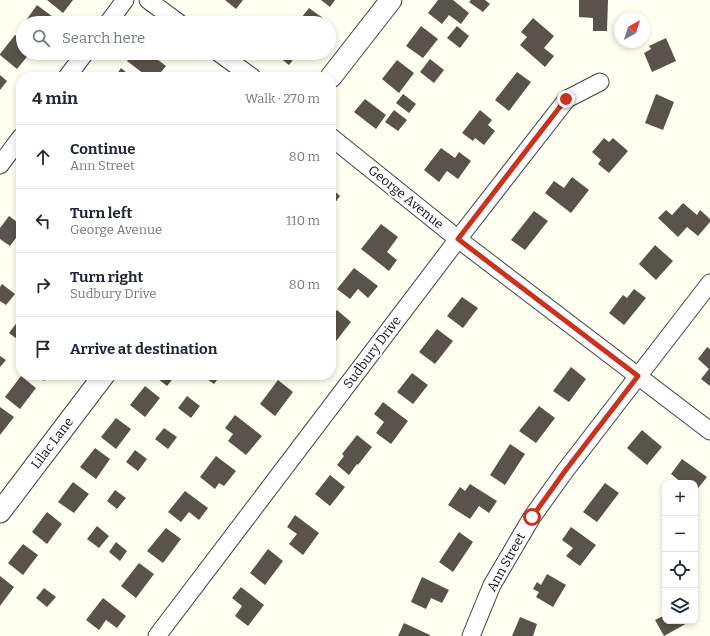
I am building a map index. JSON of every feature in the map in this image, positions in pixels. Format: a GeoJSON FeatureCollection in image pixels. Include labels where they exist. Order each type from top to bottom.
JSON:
{"type":"FeatureCollection","features":[{"type":"Feature","properties":{"kind":"street"},"geometry":{"type":"LineString","coordinates":[[113,16],[125,0]]}},
{"type":"Feature","properties":{"kind":"street"},"geometry":{"type":"LineString","coordinates":[[148,0],[170,16]]}},
{"type":"Feature","properties":{"kind":"street"},"geometry":{"type":"LineString","coordinates":[[335,72],[391,0]]}},
{"type":"Feature","properties":{"kind":"street"},"geometry":{"type":"LineString","coordinates":[[71,72],[80,60]]}},
{"type":"Feature","properties":{"kind":"street"},"geometry":{"type":"LineString","coordinates":[[229,60],[245,72]]}},
{"type":"Feature","properties":{"kind":"street","name":"Sudbury Drive"},"geometry":{"type":"LineString","coordinates":[[157,636],[566,99],[600,82]]}},
{"type":"Feature","properties":{"kind":"street","name":"George Avenue"},"geometry":{"type":"LineString","coordinates":[[336,141],[458,239],[710,431]]}},
{"type":"Feature","properties":{"kind":"street"},"geometry":{"type":"LineString","coordinates":[[0,165],[16,144]]}},
{"type":"Feature","properties":{"kind":"street","name":"Ann Street"},"geometry":{"type":"LineString","coordinates":[[471,636],[492,585],[532,517],[565,471],[710,283]]}},
{"type":"Feature","properties":{"kind":"street","name":"Lilac Lane"},"geometry":{"type":"LineString","coordinates":[[0,512],[100,380]]}},
{"type":"Feature","properties":{"kind":"building"},"geometry":{"type":"Polygon","coordinates":[[[47,0],[73,0],[63,13],[47,0]]]}},
{"type":"Feature","properties":{"kind":"building"},"geometry":{"type":"Polygon","coordinates":[[[225,0],[243,0],[236,9],[225,0]]]}},
{"type":"Feature","properties":{"kind":"building"},"geometry":{"type":"Polygon","coordinates":[[[321,0],[335,0],[330,7],[321,0]]]}},
{"type":"Feature","properties":{"kind":"building"},"geometry":{"type":"Polygon","coordinates":[[[438,0],[453,0],[469,13],[461,24],[449,15],[442,24],[428,13],[438,0]]]}},
{"type":"Feature","properties":{"kind":"building"},"geometry":{"type":"Polygon","coordinates":[[[471,0],[485,0],[490,4],[483,12],[469,2],[471,0]]]}},
{"type":"Feature","properties":{"kind":"building"},"geometry":{"type":"Polygon","coordinates":[[[579,0],[608,0],[607,31],[593,31],[593,18],[579,17],[579,0]]]}},
{"type":"Feature","properties":{"kind":"building"},"geometry":{"type":"Polygon","coordinates":[[[37,5],[52,16],[29,16],[37,5]]]}},
{"type":"Feature","properties":{"kind":"building"},"geometry":{"type":"Polygon","coordinates":[[[309,8],[320,16],[303,16],[309,8]]]}},
{"type":"Feature","properties":{"kind":"building"},"geometry":{"type":"Polygon","coordinates":[[[533,18],[554,36],[544,48],[554,56],[545,67],[520,45],[527,37],[521,32],[533,18]]]}},
{"type":"Feature","properties":{"kind":"building"},"geometry":{"type":"Polygon","coordinates":[[[421,26],[438,39],[423,58],[406,46],[421,26]]]}},
{"type":"Feature","properties":{"kind":"building"},"geometry":{"type":"Polygon","coordinates":[[[457,26],[469,36],[460,48],[447,38],[457,26]]]}},
{"type":"Feature","properties":{"kind":"building"},"geometry":{"type":"Polygon","coordinates":[[[15,35],[16,60],[24,60],[17,69],[0,54],[15,35]]]}},
{"type":"Feature","properties":{"kind":"building"},"geometry":{"type":"Polygon","coordinates":[[[666,38],[676,61],[652,72],[644,53],[651,49],[650,46],[666,38]]]}},
{"type":"Feature","properties":{"kind":"building"},"geometry":{"type":"Polygon","coordinates":[[[430,59],[444,70],[434,83],[420,72],[430,59]]]}},
{"type":"Feature","properties":{"kind":"building"},"geometry":{"type":"Polygon","coordinates":[[[158,60],[166,66],[161,72],[141,72],[127,61],[158,60]]]}},
{"type":"Feature","properties":{"kind":"building"},"geometry":{"type":"Polygon","coordinates":[[[283,60],[293,60],[289,65],[283,60]]]}},
{"type":"Feature","properties":{"kind":"building"},"geometry":{"type":"Polygon","coordinates":[[[397,60],[414,73],[399,93],[382,79],[397,60]]]}},
{"type":"Feature","properties":{"kind":"building"},"geometry":{"type":"Polygon","coordinates":[[[121,68],[126,72],[118,72],[121,68]]]}},
{"type":"Feature","properties":{"kind":"building"},"geometry":{"type":"Polygon","coordinates":[[[517,72],[531,82],[509,111],[495,100],[517,72]]]}},
{"type":"Feature","properties":{"kind":"building"},"geometry":{"type":"Polygon","coordinates":[[[0,75],[7,81],[0,90],[0,75]]]}},
{"type":"Feature","properties":{"kind":"building"},"geometry":{"type":"Polygon","coordinates":[[[403,94],[416,104],[409,113],[396,103],[403,94]]]}},
{"type":"Feature","properties":{"kind":"building"},"geometry":{"type":"Polygon","coordinates":[[[656,94],[674,102],[663,130],[645,123],[656,94]]]}},
{"type":"Feature","properties":{"kind":"building"},"geometry":{"type":"Polygon","coordinates":[[[365,99],[386,115],[376,129],[354,112],[365,99]]]}},
{"type":"Feature","properties":{"kind":"building"},"geometry":{"type":"Polygon","coordinates":[[[394,110],[407,120],[398,131],[385,122],[394,110]]]}},
{"type":"Feature","properties":{"kind":"building"},"geometry":{"type":"Polygon","coordinates":[[[480,110],[492,120],[488,125],[495,131],[484,145],[475,138],[473,141],[462,133],[480,110]]]}},
{"type":"Feature","properties":{"kind":"building"},"geometry":{"type":"Polygon","coordinates":[[[604,138],[609,142],[613,138],[628,151],[609,173],[598,164],[601,160],[592,152],[604,138]]]}},
{"type":"Feature","properties":{"kind":"building"},"geometry":{"type":"Polygon","coordinates":[[[441,148],[455,158],[459,152],[471,161],[458,179],[447,171],[439,182],[424,170],[441,148]]]}},
{"type":"Feature","properties":{"kind":"building"},"geometry":{"type":"Polygon","coordinates":[[[572,177],[589,190],[571,213],[545,193],[554,181],[564,188],[572,177]]]}},
{"type":"Feature","properties":{"kind":"building"},"geometry":{"type":"Polygon","coordinates":[[[336,192],[340,196],[336,201],[336,192]]]}},
{"type":"Feature","properties":{"kind":"building"},"geometry":{"type":"Polygon","coordinates":[[[683,203],[697,215],[700,210],[710,219],[710,222],[698,236],[687,227],[678,237],[658,218],[666,210],[672,215],[683,203]]]}},
{"type":"Feature","properties":{"kind":"building"},"geometry":{"type":"Polygon","coordinates":[[[534,211],[548,221],[525,250],[511,240],[534,211]]]}},
{"type":"Feature","properties":{"kind":"building"},"geometry":{"type":"Polygon","coordinates":[[[9,216],[16,221],[16,238],[10,246],[0,239],[0,228],[9,216]]]}},
{"type":"Feature","properties":{"kind":"building"},"geometry":{"type":"Polygon","coordinates":[[[381,224],[398,237],[387,252],[397,260],[389,271],[361,249],[381,224]]]}},
{"type":"Feature","properties":{"kind":"building"},"geometry":{"type":"Polygon","coordinates":[[[655,245],[673,261],[656,280],[639,264],[655,245]]]}},
{"type":"Feature","properties":{"kind":"building"},"geometry":{"type":"Polygon","coordinates":[[[354,268],[378,286],[368,298],[358,289],[350,299],[337,289],[354,268]]]}},
{"type":"Feature","properties":{"kind":"building"},"geometry":{"type":"Polygon","coordinates":[[[2,284],[15,294],[6,305],[0,301],[0,287],[2,284]]]}},
{"type":"Feature","properties":{"kind":"building"},"geometry":{"type":"Polygon","coordinates":[[[634,289],[646,298],[624,325],[609,313],[623,295],[627,298],[634,289]]]}},
{"type":"Feature","properties":{"kind":"building"},"geometry":{"type":"Polygon","coordinates":[[[462,297],[478,308],[463,328],[447,316],[462,297]]]}},
{"type":"Feature","properties":{"kind":"building"},"geometry":{"type":"Polygon","coordinates":[[[337,310],[351,322],[336,341],[337,310]]]}},
{"type":"Feature","properties":{"kind":"building"},"geometry":{"type":"Polygon","coordinates":[[[16,324],[16,338],[9,333],[16,324]]]}},
{"type":"Feature","properties":{"kind":"building"},"geometry":{"type":"Polygon","coordinates":[[[437,329],[453,341],[435,364],[419,352],[437,329]]]}},
{"type":"Feature","properties":{"kind":"building"},"geometry":{"type":"Polygon","coordinates":[[[707,347],[710,349],[710,386],[701,379],[709,369],[698,359],[707,347]]]}},
{"type":"Feature","properties":{"kind":"building"},"geometry":{"type":"Polygon","coordinates":[[[0,356],[6,360],[0,367],[0,356]]]}},
{"type":"Feature","properties":{"kind":"building"},"geometry":{"type":"Polygon","coordinates":[[[571,367],[586,379],[569,402],[553,391],[571,367]]]}},
{"type":"Feature","properties":{"kind":"building"},"geometry":{"type":"Polygon","coordinates":[[[412,373],[428,385],[413,404],[397,392],[412,373]]]}},
{"type":"Feature","properties":{"kind":"building"},"geometry":{"type":"Polygon","coordinates":[[[18,380],[26,380],[36,388],[20,409],[5,397],[18,380]]]}},
{"type":"Feature","properties":{"kind":"building"},"geometry":{"type":"Polygon","coordinates":[[[159,380],[172,380],[167,386],[159,380]]]}},
{"type":"Feature","properties":{"kind":"building"},"geometry":{"type":"Polygon","coordinates":[[[208,380],[217,380],[214,384],[208,380]]]}},
{"type":"Feature","properties":{"kind":"building"},"geometry":{"type":"Polygon","coordinates":[[[278,380],[293,392],[275,416],[260,404],[278,380]]]}},
{"type":"Feature","properties":{"kind":"building"},"geometry":{"type":"Polygon","coordinates":[[[145,386],[160,398],[145,417],[130,405],[145,386]]]}},
{"type":"Feature","properties":{"kind":"building"},"geometry":{"type":"Polygon","coordinates":[[[187,396],[200,406],[191,418],[178,408],[187,396]]]}},
{"type":"Feature","properties":{"kind":"building"},"geometry":{"type":"Polygon","coordinates":[[[383,402],[408,421],[391,444],[376,433],[384,422],[374,414],[383,402]]]}},
{"type":"Feature","properties":{"kind":"building"},"geometry":{"type":"Polygon","coordinates":[[[539,406],[555,418],[536,443],[519,431],[539,406]]]}},
{"type":"Feature","properties":{"kind":"building"},"geometry":{"type":"Polygon","coordinates":[[[0,407],[14,417],[0,435],[0,407]]]}},
{"type":"Feature","properties":{"kind":"building"},"geometry":{"type":"Polygon","coordinates":[[[235,415],[262,436],[246,455],[228,441],[233,434],[225,428],[235,415]]]}},
{"type":"Feature","properties":{"kind":"building"},"geometry":{"type":"Polygon","coordinates":[[[116,418],[131,429],[116,449],[101,437],[116,418]]]}},
{"type":"Feature","properties":{"kind":"building"},"geometry":{"type":"Polygon","coordinates":[[[164,428],[177,437],[168,449],[155,439],[164,428]]]}},
{"type":"Feature","properties":{"kind":"building"},"geometry":{"type":"Polygon","coordinates":[[[642,430],[662,447],[647,465],[627,448],[642,430]]]}},
{"type":"Feature","properties":{"kind":"building"},"geometry":{"type":"Polygon","coordinates":[[[357,435],[372,447],[349,475],[337,465],[344,456],[342,454],[357,435]]]}},
{"type":"Feature","properties":{"kind":"building"},"geometry":{"type":"Polygon","coordinates":[[[510,444],[525,454],[505,485],[490,475],[510,444]]]}},
{"type":"Feature","properties":{"kind":"building"},"geometry":{"type":"Polygon","coordinates":[[[95,448],[110,459],[96,479],[80,467],[95,448]]]}},
{"type":"Feature","properties":{"kind":"building"},"geometry":{"type":"Polygon","coordinates":[[[135,450],[147,459],[138,471],[126,462],[135,450]]]}},
{"type":"Feature","properties":{"kind":"building"},"geometry":{"type":"Polygon","coordinates":[[[216,456],[236,471],[224,486],[219,483],[215,489],[200,477],[216,456]]]}},
{"type":"Feature","properties":{"kind":"building"},"geometry":{"type":"Polygon","coordinates":[[[682,459],[707,477],[698,488],[698,480],[678,480],[671,474],[682,459]]]}},
{"type":"Feature","properties":{"kind":"building"},"geometry":{"type":"Polygon","coordinates":[[[330,475],[345,487],[330,506],[315,494],[330,475]]]}},
{"type":"Feature","properties":{"kind":"building"},"geometry":{"type":"Polygon","coordinates":[[[73,482],[89,494],[74,513],[58,502],[73,482]]]}},
{"type":"Feature","properties":{"kind":"building"},"geometry":{"type":"Polygon","coordinates":[[[605,483],[619,493],[597,522],[583,512],[605,483]]]}},
{"type":"Feature","properties":{"kind":"building"},"geometry":{"type":"Polygon","coordinates":[[[470,484],[497,501],[489,513],[479,506],[470,519],[448,505],[460,487],[465,491],[470,484]]]}},
{"type":"Feature","properties":{"kind":"building"},"geometry":{"type":"Polygon","coordinates":[[[115,490],[126,498],[117,509],[107,501],[115,490]]]}},
{"type":"Feature","properties":{"kind":"building"},"geometry":{"type":"Polygon","coordinates":[[[185,491],[208,508],[199,520],[189,512],[181,522],[168,512],[185,491]]]}},
{"type":"Feature","properties":{"kind":"building"},"geometry":{"type":"Polygon","coordinates":[[[47,512],[62,524],[47,544],[32,532],[47,512]]]}},
{"type":"Feature","properties":{"kind":"building"},"geometry":{"type":"Polygon","coordinates":[[[295,515],[319,533],[303,555],[289,544],[297,534],[287,527],[295,515]]]}},
{"type":"Feature","properties":{"kind":"building"},"geometry":{"type":"Polygon","coordinates":[[[97,526],[109,536],[99,548],[87,539],[97,526]]]}},
{"type":"Feature","properties":{"kind":"building"},"geometry":{"type":"Polygon","coordinates":[[[571,527],[596,545],[580,566],[566,556],[573,548],[562,540],[571,527]]]}},
{"type":"Feature","properties":{"kind":"building"},"geometry":{"type":"Polygon","coordinates":[[[166,528],[181,539],[163,563],[147,551],[166,528]]]}},
{"type":"Feature","properties":{"kind":"building"},"geometry":{"type":"Polygon","coordinates":[[[459,532],[473,542],[453,572],[439,562],[459,532]]]}},
{"type":"Feature","properties":{"kind":"building"},"geometry":{"type":"Polygon","coordinates":[[[116,542],[127,551],[120,561],[109,552],[116,542]]]}},
{"type":"Feature","properties":{"kind":"building"},"geometry":{"type":"Polygon","coordinates":[[[23,544],[38,555],[23,575],[8,563],[23,544]]]}},
{"type":"Feature","properties":{"kind":"building"},"geometry":{"type":"Polygon","coordinates":[[[268,549],[283,561],[265,585],[250,573],[268,549]]]}},
{"type":"Feature","properties":{"kind":"building"},"geometry":{"type":"Polygon","coordinates":[[[139,563],[154,574],[136,598],[121,586],[139,563]]]}},
{"type":"Feature","properties":{"kind":"building"},"geometry":{"type":"Polygon","coordinates":[[[547,574],[566,585],[553,607],[536,597],[539,592],[533,589],[537,582],[541,585],[547,574]]]}},
{"type":"Feature","properties":{"kind":"building"},"geometry":{"type":"Polygon","coordinates":[[[0,576],[14,587],[0,606],[0,576]]]}},
{"type":"Feature","properties":{"kind":"building"},"geometry":{"type":"Polygon","coordinates":[[[422,577],[449,590],[442,603],[431,598],[426,609],[411,602],[422,577]]]}},
{"type":"Feature","properties":{"kind":"building"},"geometry":{"type":"Polygon","coordinates":[[[241,587],[264,605],[248,626],[235,616],[242,606],[232,598],[241,587]]]}},
{"type":"Feature","properties":{"kind":"building"},"geometry":{"type":"Polygon","coordinates":[[[44,588],[56,597],[47,607],[36,598],[44,588]]]}},
{"type":"Feature","properties":{"kind":"building"},"geometry":{"type":"Polygon","coordinates":[[[103,598],[126,616],[117,628],[106,620],[99,630],[86,620],[103,598]]]}},
{"type":"Feature","properties":{"kind":"building"},"geometry":{"type":"Polygon","coordinates":[[[662,616],[662,624],[686,624],[664,636],[655,620],[662,616]]]}},
{"type":"Feature","properties":{"kind":"building"},"geometry":{"type":"Polygon","coordinates":[[[520,617],[537,624],[533,636],[512,636],[520,617]]]}},
{"type":"Feature","properties":{"kind":"building"},"geometry":{"type":"Polygon","coordinates":[[[404,623],[430,635],[430,636],[398,636],[404,623]]]}},
{"type":"Feature","properties":{"kind":"route"},"geometry":{"type":"LineString","coordinates":[[532,517],[565,471],[638,376],[458,239],[566,99]]}}]}
